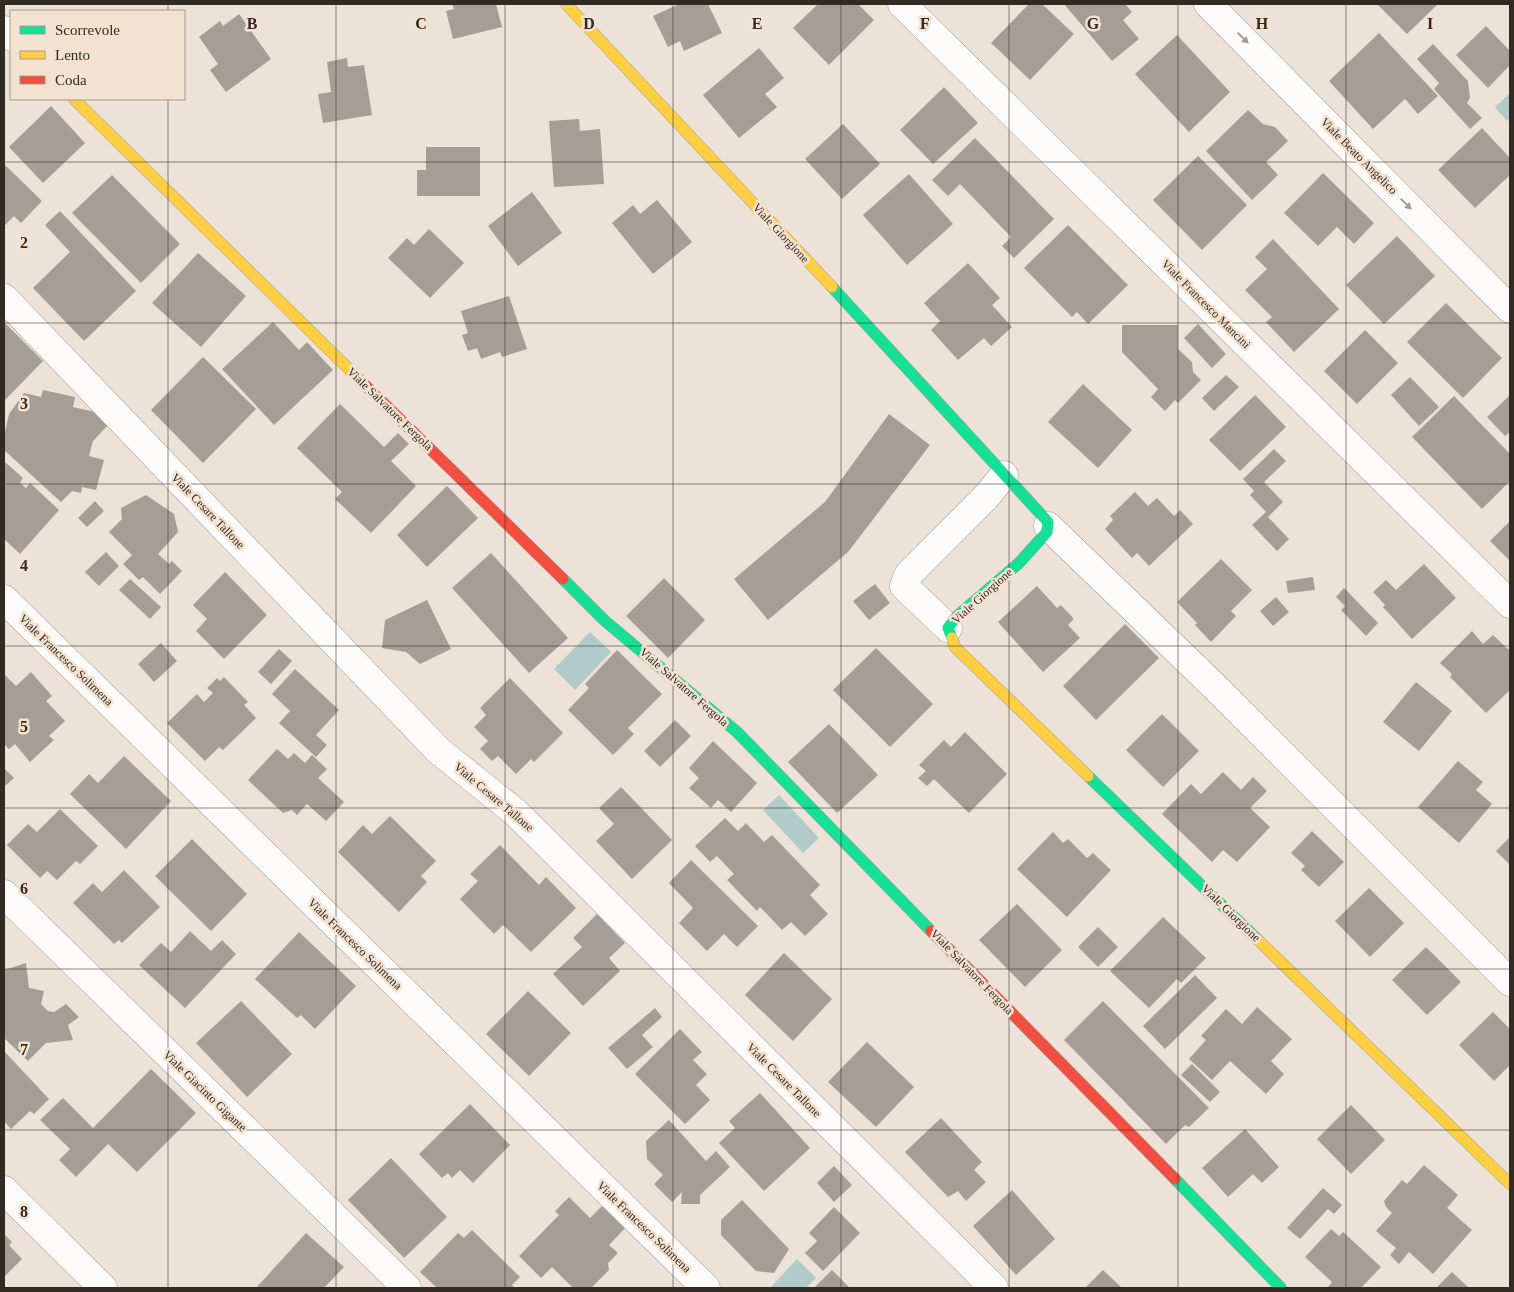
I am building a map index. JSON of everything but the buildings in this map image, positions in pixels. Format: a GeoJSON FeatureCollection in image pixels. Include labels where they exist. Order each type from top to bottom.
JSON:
{"type":"FeatureCollection","features":[{"type":"Feature","properties":{"kind":"street","name":"Viale Giorgione"},"geometry":{"type":"LineString","coordinates":[[566,4],[852,309],[1048,522],[1047,532],[1025,557],[956,617],[948,628],[955,647],[1510,1184]]}},
{"type":"Feature","properties":{"kind":"street","name":"Viale Francesco Mancini"},"geometry":{"type":"LineString","coordinates":[[902,4],[1510,604]]}},
{"type":"Feature","properties":{"kind":"street","name":"Viale Beato Angelico"},"geometry":{"type":"LineString","coordinates":[[1208,4],[1510,309]]}},
{"type":"Feature","properties":{"kind":"street","name":"Viale Salvatore Fergola"},"geometry":{"type":"LineString","coordinates":[[75,100],[604,620],[737,732],[1281,1288]]}},
{"type":"Feature","properties":{"kind":"street","name":"Viale Cesare Tallone"},"geometry":{"type":"LineString","coordinates":[[4,298],[439,751],[515,812],[994,1288]]}},
{"type":"Feature","properties":{"kind":"street"},"geometry":{"type":"LineString","coordinates":[[948,628],[904,586],[908,575],[986,497],[1004,474]]}},
{"type":"Feature","properties":{"kind":"street"},"geometry":{"type":"LineString","coordinates":[[1048,526],[1214,686],[1510,982]]}},
{"type":"Feature","properties":{"kind":"street","name":"Viale Francesco Solimena"},"geometry":{"type":"LineString","coordinates":[[4,599],[706,1288]]}},
{"type":"Feature","properties":{"kind":"street","name":"Viale Giacinto Gigante"},"geometry":{"type":"LineString","coordinates":[[4,894],[407,1288]]}},
{"type":"Feature","properties":{"kind":"street"},"geometry":{"type":"LineString","coordinates":[[4,1190],[103,1288]]}},
{"type":"Feature","properties":{"kind":"water"},"geometry":{"type":"Polygon","coordinates":[[[1510,93],[1510,118],[1507,121],[1495,107],[1510,93]]]}},
{"type":"Feature","properties":{"kind":"water"},"geometry":{"type":"Polygon","coordinates":[[[590,632],[611,652],[575,690],[554,669],[590,632]]]}},
{"type":"Feature","properties":{"kind":"water"},"geometry":{"type":"Polygon","coordinates":[[[779,795],[819,838],[803,853],[763,810],[779,795]]]}},
{"type":"Feature","properties":{"kind":"water"},"geometry":{"type":"Polygon","coordinates":[[[797,1259],[816,1278],[806,1288],[770,1288],[797,1259]]]}},
{"type":"Feature","properties":{"kind":"traffic: fast"},"geometry":{"type":"LineString","coordinates":[[832,287],[1048,522],[1047,532],[1019,563],[956,617],[948,628],[952,638]]}},
{"type":"Feature","properties":{"kind":"traffic: fast"},"geometry":{"type":"LineString","coordinates":[[563,579],[604,620],[737,732],[931,931]]}},
{"type":"Feature","properties":{"kind":"traffic: fast"},"geometry":{"type":"LineString","coordinates":[[1088,776],[1257,939]]}},
{"type":"Feature","properties":{"kind":"traffic: fast"},"geometry":{"type":"LineString","coordinates":[[1175,1179],[1281,1288]]}},
{"type":"Feature","properties":{"kind":"traffic: slow"},"geometry":{"type":"LineString","coordinates":[[566,4],[832,287]]}},
{"type":"Feature","properties":{"kind":"traffic: slow"},"geometry":{"type":"LineString","coordinates":[[75,100],[366,386]]}},
{"type":"Feature","properties":{"kind":"traffic: slow"},"geometry":{"type":"LineString","coordinates":[[952,638],[955,647],[1088,776]]}},
{"type":"Feature","properties":{"kind":"traffic: slow"},"geometry":{"type":"LineString","coordinates":[[1257,939],[1510,1184]]}},
{"type":"Feature","properties":{"kind":"traffic: jam"},"geometry":{"type":"LineString","coordinates":[[366,386],[563,579]]}},
{"type":"Feature","properties":{"kind":"traffic: jam"},"geometry":{"type":"LineString","coordinates":[[931,931],[1175,1179]]}}]}
